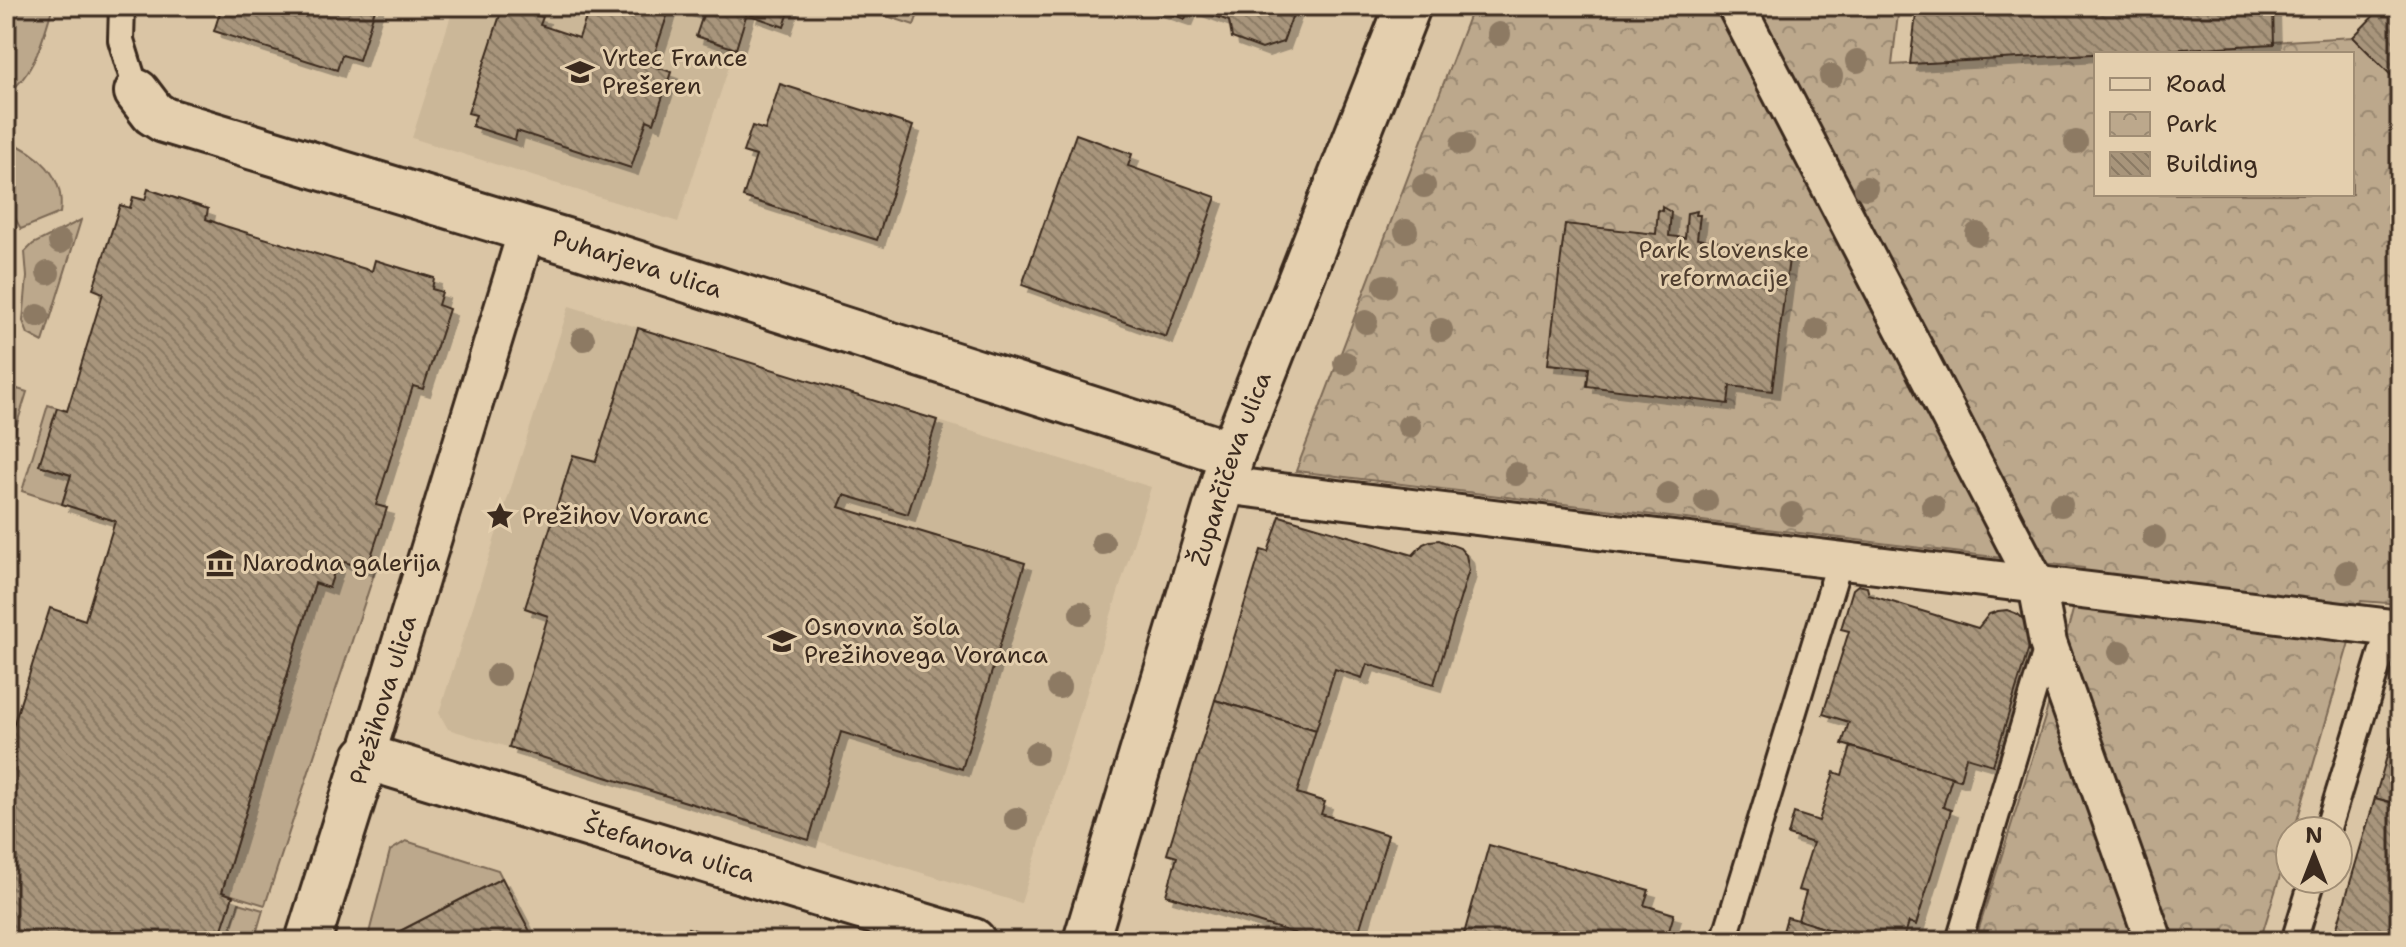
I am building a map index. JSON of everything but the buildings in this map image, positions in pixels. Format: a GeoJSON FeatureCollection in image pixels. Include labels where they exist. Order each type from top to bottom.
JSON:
{"type":"FeatureCollection","features":[{"type":"Feature","properties":{"kind":"street","name":"Župančičeva ulica"},"geometry":{"type":"LineString","coordinates":[[1086,941],[1227,469],[1408,6]]}},
{"type":"Feature","properties":{"kind":"street"},"geometry":{"type":"LineString","coordinates":[[1736,6],[2037,585],[2048,643],[2154,941]]}},
{"type":"Feature","properties":{"kind":"street","name":"Puharjeva ulica"},"geometry":{"type":"LineString","coordinates":[[137,92],[153,113],[164,120],[527,230],[1227,469]]}},
{"type":"Feature","properties":{"kind":"street","name":"Prežihova ulica"},"geometry":{"type":"LineString","coordinates":[[308,941],[527,230]]}},
{"type":"Feature","properties":{"kind":"street"},"geometry":{"type":"LineString","coordinates":[[1227,469],[1840,560],[2395,628]]}},
{"type":"Feature","properties":{"kind":"street","name":"Štefanova ulica"},"geometry":{"type":"LineString","coordinates":[[366,757],[973,941]]}},
{"type":"Feature","properties":{"kind":"lane","name":"Puharjeva ulica"},"geometry":{"type":"LineString","coordinates":[[122,6],[121,40],[137,92]]}},
{"type":"Feature","properties":{"kind":"lane"},"geometry":{"type":"LineString","coordinates":[[1724,941],[1840,560]]}},
{"type":"Feature","properties":{"kind":"lane"},"geometry":{"type":"LineString","coordinates":[[2332,815],[2395,628]]}},
{"type":"Feature","properties":{"kind":"lane"},"geometry":{"type":"LineString","coordinates":[[1959,941],[2048,643]]}},
{"type":"Feature","properties":{"kind":"lane"},"geometry":{"type":"LineString","coordinates":[[2294,941],[2308,895]]}},
{"type":"Feature","properties":{"kind":"shaded area","name":"Vrtec France Prešeren"},"geometry":{"type":"Polygon","coordinates":[[[454,6],[749,6],[678,222],[412,138],[454,6]]]}},
{"type":"Feature","properties":{"kind":"shaded area","name":"Osnovna šola Prežihovega Voranca"},"geometry":{"type":"Polygon","coordinates":[[[569,306],[1151,487],[1021,903],[448,729],[439,713],[569,306]]]}},
{"type":"Feature","properties":{"kind":"green space"},"geometry":{"type":"Polygon","coordinates":[[[6,6],[53,6],[31,66],[6,95],[6,6]]]}},
{"type":"Feature","properties":{"kind":"green space"},"geometry":{"type":"Polygon","coordinates":[[[856,6],[921,6],[914,25],[856,6]]]}},
{"type":"Feature","properties":{"kind":"green space","name":"Park slovenske reformacije"},"geometry":{"type":"Polygon","coordinates":[[[1473,6],[1899,6],[1892,65],[2094,53],[2094,196],[2354,196],[2354,52],[2106,52],[2353,37],[2400,84],[2400,604],[2361,601],[2299,815],[2274,815],[2274,895],[2260,941],[1975,941],[2045,717],[2084,568],[1296,471],[1473,6]]]}},
{"type":"Feature","properties":{"kind":"green space"},"geometry":{"type":"Polygon","coordinates":[[[6,140],[28,151],[47,167],[58,188],[60,213],[21,229],[6,202],[6,140]]]}},
{"type":"Feature","properties":{"kind":"green space"},"geometry":{"type":"Polygon","coordinates":[[[81,220],[43,342],[28,334],[23,321],[27,277],[25,252],[33,244],[81,220]]]}},
{"type":"Feature","properties":{"kind":"green space"},"geometry":{"type":"Polygon","coordinates":[[[11,387],[27,392],[6,459],[6,402],[11,387]]]}},
{"type":"Feature","properties":{"kind":"green space"},"geometry":{"type":"Polygon","coordinates":[[[48,405],[67,411],[49,468],[71,475],[62,504],[22,491],[48,405]]]}},
{"type":"Feature","properties":{"kind":"green space"},"geometry":{"type":"Polygon","coordinates":[[[338,560],[375,571],[265,905],[222,892],[315,583],[329,587],[338,560]]]}},
{"type":"Feature","properties":{"kind":"green space"},"geometry":{"type":"Polygon","coordinates":[[[406,841],[498,870],[502,878],[381,941],[367,941],[390,851],[406,841]]]}},
{"type":"Feature","properties":{"kind":"green space"},"geometry":{"type":"Polygon","coordinates":[[[239,903],[263,910],[254,941],[227,941],[239,903]]]}},
{"type":"Feature","properties":{"kind":"place","name":"Vrtec France Prešeren"},"geometry":{"type":"Point","coordinates":[580,72]}},
{"type":"Feature","properties":{"kind":"place","name":"Prežihov Voranc"},"geometry":{"type":"Point","coordinates":[500,516]}},
{"type":"Feature","properties":{"kind":"place","name":"Narodna galerija"},"geometry":{"type":"Point","coordinates":[220,563]}},
{"type":"Feature","properties":{"kind":"place","name":"Osnovna šola Prežihovega Voranca"},"geometry":{"type":"Point","coordinates":[782,641]}}]}
